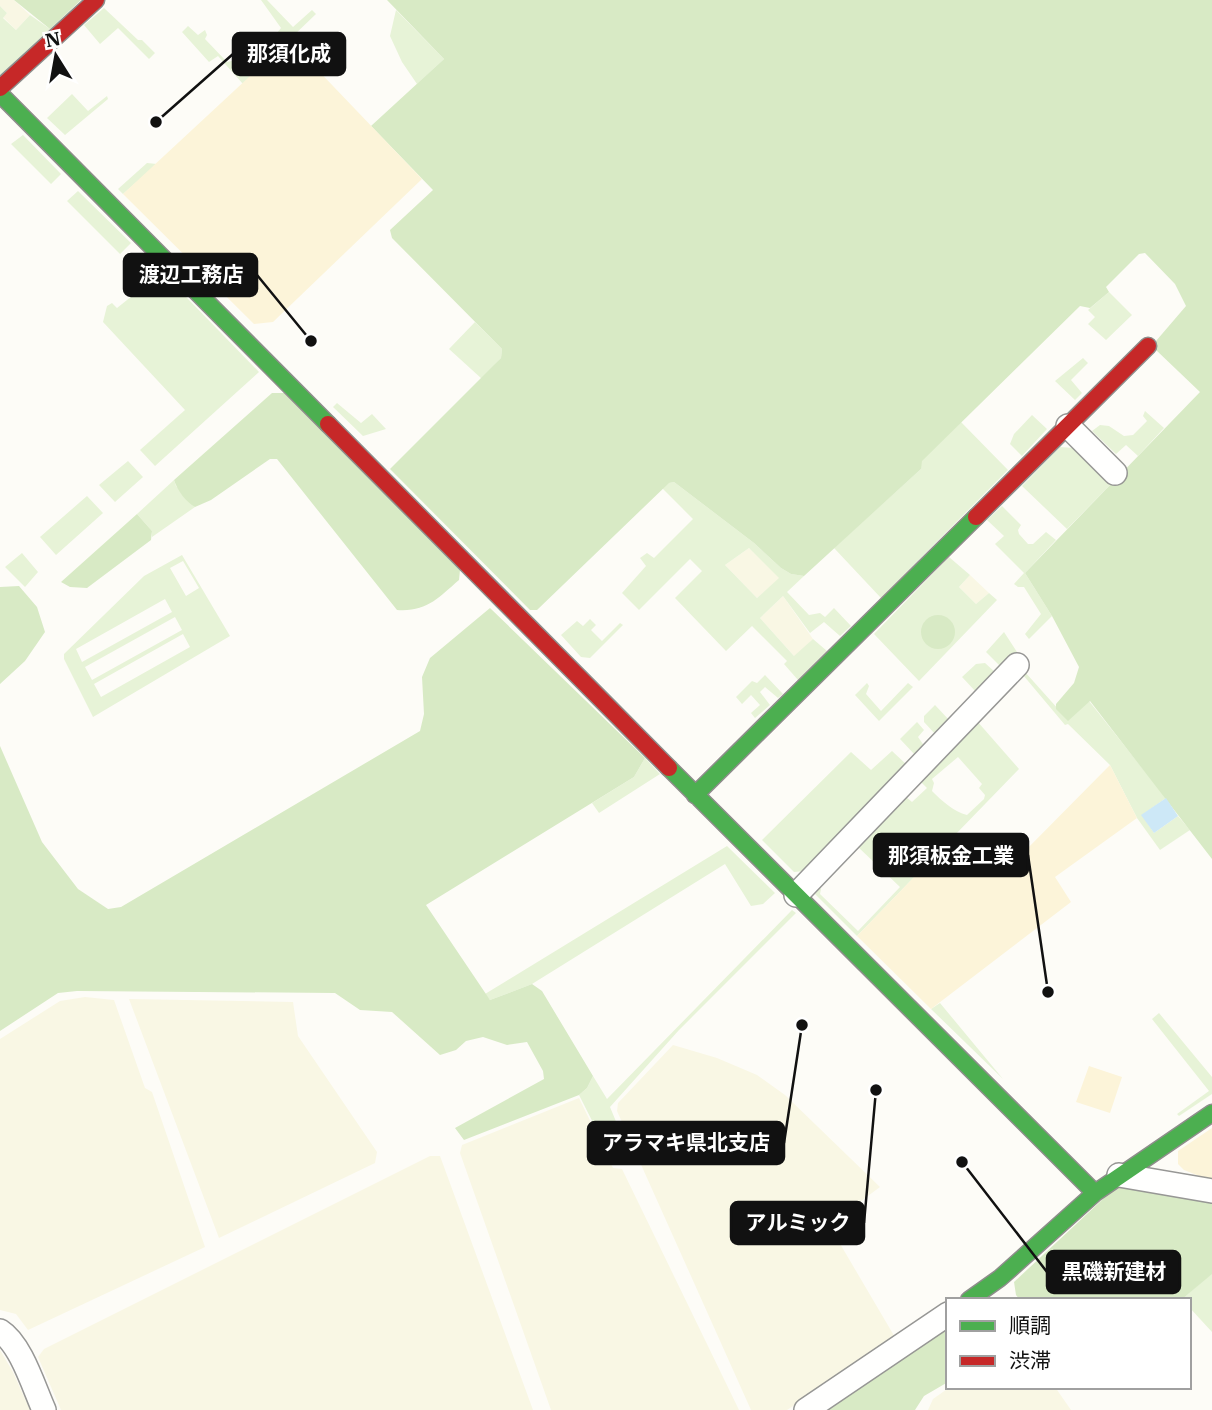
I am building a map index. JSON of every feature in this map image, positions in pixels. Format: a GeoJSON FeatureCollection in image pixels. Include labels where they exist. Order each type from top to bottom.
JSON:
{"type":"FeatureCollection","features":[{"type":"Feature","properties":{"kind":"street"},"geometry":{"type":"LineString","coordinates":[[0,88],[96,0]]}},
{"type":"Feature","properties":{"kind":"street"},"geometry":{"type":"LineString","coordinates":[[0,94],[695,795],[1095,1193]]}},
{"type":"Feature","properties":{"kind":"street"},"geometry":{"type":"LineString","coordinates":[[695,795],[1148,346]]}},
{"type":"Feature","properties":{"kind":"street"},"geometry":{"type":"LineString","coordinates":[[1068,426],[1115,473]]}},
{"type":"Feature","properties":{"kind":"street"},"geometry":{"type":"LineString","coordinates":[[796,895],[1017,665]]}},
{"type":"Feature","properties":{"kind":"street"},"geometry":{"type":"LineString","coordinates":[[972,1298],[1000,1278],[1095,1193],[1212,1113]]}},
{"type":"Feature","properties":{"kind":"street"},"geometry":{"type":"LineString","coordinates":[[1119,1175],[1212,1191]]}},
{"type":"Feature","properties":{"kind":"street"},"geometry":{"type":"LineString","coordinates":[[806,1410],[946,1315]]}},
{"type":"Feature","properties":{"kind":"street"},"geometry":{"type":"LineString","coordinates":[[0,1331],[17,1350],[44,1410]]}},
{"type":"Feature","properties":{"kind":"shaded area"},"geometry":{"type":"Polygon","coordinates":[[[0,0],[14,0],[30,15],[16,30],[3,17],[7,13],[0,6],[0,0]]]}},
{"type":"Feature","properties":{"kind":"shaded area"},"geometry":{"type":"Polygon","coordinates":[[[749,548],[780,578],[757,598],[725,565],[749,548]]]}},
{"type":"Feature","properties":{"kind":"shaded area"},"geometry":{"type":"Polygon","coordinates":[[[970,575],[989,593],[976,604],[959,587],[970,575]]]}},
{"type":"Feature","properties":{"kind":"shaded area"},"geometry":{"type":"Polygon","coordinates":[[[783,596],[813,639],[795,657],[760,618],[783,596]]]}},
{"type":"Feature","properties":{"kind":"shaded area"},"geometry":{"type":"Polygon","coordinates":[[[85,997],[114,1000],[145,1088],[152,1092],[205,1247],[28,1330],[16,1314],[0,1310],[0,1039],[60,1001],[85,997]]]}},
{"type":"Feature","properties":{"kind":"shaded area"},"geometry":{"type":"Polygon","coordinates":[[[129,999],[293,1002],[298,1036],[377,1152],[375,1163],[219,1238],[129,999]]]}},
{"type":"Feature","properties":{"kind":"shaded area"},"geometry":{"type":"Polygon","coordinates":[[[673,1045],[717,1058],[757,1075],[785,1095],[880,1187],[829,1225],[896,1339],[787,1410],[751,1410],[617,1111],[618,1103],[673,1045]]]}},
{"type":"Feature","properties":{"kind":"shaded area"},"geometry":{"type":"Polygon","coordinates":[[[579,1098],[613,1168],[622,1169],[739,1410],[551,1410],[460,1153],[462,1145],[579,1098]]]}},
{"type":"Feature","properties":{"kind":"shaded area"},"geometry":{"type":"Polygon","coordinates":[[[430,1156],[440,1156],[533,1410],[61,1410],[38,1357],[44,1349],[430,1156]]]}},
{"type":"Feature","properties":{"kind":"shaded area"},"geometry":{"type":"Polygon","coordinates":[[[0,1350],[13,1372],[30,1410],[0,1410],[0,1350]]]}},
{"type":"Feature","properties":{"kind":"shaded area"},"geometry":{"type":"Polygon","coordinates":[[[947,1389],[1056,1389],[1071,1410],[928,1410],[933,1399],[947,1389]]]}},
{"type":"Feature","properties":{"kind":"green space"},"geometry":{"type":"Polygon","coordinates":[[[14,0],[81,0],[50,29],[14,0]]]}},
{"type":"Feature","properties":{"kind":"green space"},"geometry":{"type":"Polygon","coordinates":[[[261,0],[267,0],[293,27],[312,10],[316,14],[243,84],[218,56],[209,62],[182,32],[188,26],[198,35],[205,30],[205,39],[227,62],[251,57],[264,48],[281,28],[261,0]]]}},
{"type":"Feature","properties":{"kind":"green space"},"geometry":{"type":"Polygon","coordinates":[[[387,0],[1212,0],[1212,859],[1090,701],[1068,721],[1056,709],[1056,704],[1074,683],[1079,667],[1025,573],[1200,392],[1156,350],[1156,341],[1186,306],[1175,284],[1145,253],[1139,254],[1106,287],[1109,292],[1090,308],[1080,306],[922,461],[921,469],[804,576],[791,574],[781,568],[754,543],[674,482],[669,483],[537,610],[530,610],[390,469],[501,358],[502,349],[392,238],[390,230],[433,190],[371,126],[444,59],[387,0]]]}},
{"type":"Feature","properties":{"kind":"green space"},"geometry":{"type":"Polygon","coordinates":[[[0,6],[7,13],[3,18],[16,30],[30,15],[50,29],[0,75],[0,6]]]}},
{"type":"Feature","properties":{"kind":"green space"},"geometry":{"type":"Polygon","coordinates":[[[104,8],[155,53],[149,59],[118,28],[100,44],[84,25],[104,8]]]}},
{"type":"Feature","properties":{"kind":"green space"},"geometry":{"type":"Polygon","coordinates":[[[396,10],[444,59],[417,84],[402,62],[390,36],[396,10]]]}},
{"type":"Feature","properties":{"kind":"green space"},"geometry":{"type":"Polygon","coordinates":[[[72,94],[88,111],[107,96],[108,99],[65,135],[47,118],[72,94]]]}},
{"type":"Feature","properties":{"kind":"green space"},"geometry":{"type":"Polygon","coordinates":[[[23,135],[61,174],[51,184],[11,144],[23,135]]]}},
{"type":"Feature","properties":{"kind":"green space"},"geometry":{"type":"Polygon","coordinates":[[[147,163],[157,164],[123,194],[118,189],[147,163]]]}},
{"type":"Feature","properties":{"kind":"green space"},"geometry":{"type":"Polygon","coordinates":[[[78,191],[131,243],[120,254],[67,201],[78,191]]]}},
{"type":"Feature","properties":{"kind":"green space"},"geometry":{"type":"Polygon","coordinates":[[[155,265],[259,372],[155,466],[140,450],[185,410],[103,322],[107,306],[112,303],[117,308],[132,296],[127,289],[155,265]]]}},
{"type":"Feature","properties":{"kind":"green space"},"geometry":{"type":"Polygon","coordinates":[[[1109,292],[1132,315],[1106,340],[1088,324],[1095,317],[1088,310],[1109,292]]]}},
{"type":"Feature","properties":{"kind":"green space"},"geometry":{"type":"Polygon","coordinates":[[[475,322],[502,349],[501,358],[482,379],[449,349],[475,322]]]}},
{"type":"Feature","properties":{"kind":"green space"},"geometry":{"type":"Polygon","coordinates":[[[1083,358],[1088,363],[1071,380],[1082,393],[1075,400],[1055,381],[1083,358]]]}},
{"type":"Feature","properties":{"kind":"green space"},"geometry":{"type":"Polygon","coordinates":[[[272,393],[286,393],[460,570],[459,580],[424,606],[397,610],[277,459],[270,459],[211,500],[195,507],[188,502],[174,480],[272,393]]]}},
{"type":"Feature","properties":{"kind":"green space"},"geometry":{"type":"Polygon","coordinates":[[[337,403],[361,423],[372,414],[386,429],[363,436],[333,407],[337,403]]]}},
{"type":"Feature","properties":{"kind":"green space"},"geometry":{"type":"Polygon","coordinates":[[[1145,411],[1164,428],[1138,456],[1126,445],[1116,454],[1092,431],[1100,425],[1109,426],[1124,436],[1133,435],[1147,421],[1143,416],[1145,411]]]}},
{"type":"Feature","properties":{"kind":"green space"},"geometry":{"type":"Polygon","coordinates":[[[1032,415],[1047,429],[1022,456],[1010,444],[1014,434],[1032,415]]]}},
{"type":"Feature","properties":{"kind":"green space"},"geometry":{"type":"Polygon","coordinates":[[[961,422],[1008,470],[881,598],[834,548],[921,469],[921,461],[961,422]]]}},
{"type":"Feature","properties":{"kind":"green space"},"geometry":{"type":"Polygon","coordinates":[[[1060,447],[1074,448],[1111,484],[1067,529],[1022,486],[1060,447]]]}},
{"type":"Feature","properties":{"kind":"green space"},"geometry":{"type":"Polygon","coordinates":[[[128,461],[143,477],[115,502],[99,485],[128,461]]]}},
{"type":"Feature","properties":{"kind":"green space"},"geometry":{"type":"Polygon","coordinates":[[[174,480],[176,486],[195,507],[152,537],[152,531],[137,514],[174,480]]]}},
{"type":"Feature","properties":{"kind":"green space"},"geometry":{"type":"Polygon","coordinates":[[[674,482],[754,543],[781,568],[791,574],[804,576],[787,592],[809,615],[820,613],[825,617],[834,608],[851,626],[840,636],[824,622],[810,633],[783,596],[760,618],[794,656],[813,639],[827,651],[798,680],[784,664],[787,661],[752,626],[726,651],[675,598],[702,571],[690,559],[639,610],[622,593],[646,566],[640,558],[647,553],[654,558],[693,519],[662,488],[674,482]],[[749,548],[725,565],[757,598],[779,578],[749,548]]]}},
{"type":"Feature","properties":{"kind":"green space"},"geometry":{"type":"Polygon","coordinates":[[[87,496],[103,513],[56,555],[40,537],[87,496]]]}},
{"type":"Feature","properties":{"kind":"green space"},"geometry":{"type":"Polygon","coordinates":[[[1002,506],[1021,525],[1019,534],[1028,544],[1033,544],[1046,532],[1056,540],[1025,573],[1052,616],[1029,639],[1025,634],[1041,614],[1024,587],[1014,584],[1024,573],[995,544],[1004,536],[987,520],[1002,506]]]}},
{"type":"Feature","properties":{"kind":"green space"},"geometry":{"type":"Polygon","coordinates":[[[137,514],[152,531],[151,540],[87,588],[70,587],[61,582],[137,514]]]}},
{"type":"Feature","properties":{"kind":"green space"},"geometry":{"type":"Polygon","coordinates":[[[22,553],[38,572],[25,587],[5,567],[22,553]]]}},
{"type":"Feature","properties":{"kind":"green space"},"geometry":{"type":"Polygon","coordinates":[[[182,555],[230,636],[93,717],[64,654],[144,576],[182,555]],[[183,561],[170,568],[186,596],[199,588],[183,561]],[[165,599],[76,649],[82,662],[172,612],[165,599]],[[175,617],[85,667],[92,680],[182,630],[175,617]],[[183,634],[94,684],[101,697],[190,647],[183,634]]]}},
{"type":"Feature","properties":{"kind":"green space"},"geometry":{"type":"Polygon","coordinates":[[[949,557],[970,575],[959,587],[976,604],[989,593],[997,600],[919,681],[874,634],[949,557]]]}},
{"type":"Feature","properties":{"kind":"green space"},"geometry":{"type":"Polygon","coordinates":[[[19,586],[37,607],[45,632],[25,661],[0,684],[0,587],[19,586]]]}},
{"type":"Feature","properties":{"kind":"green space"},"geometry":{"type":"Polygon","coordinates":[[[490,608],[645,758],[634,777],[426,905],[490,1000],[532,984],[542,991],[593,1076],[587,1088],[579,1095],[464,1140],[455,1128],[544,1079],[543,1071],[527,1042],[507,1045],[483,1037],[466,1041],[456,1050],[440,1055],[392,1012],[360,1010],[335,993],[58,993],[0,1031],[0,746],[42,842],[78,889],[108,909],[121,907],[420,731],[424,714],[422,677],[430,658],[490,608]]]}},
{"type":"Feature","properties":{"kind":"green space"},"geometry":{"type":"Polygon","coordinates":[[[938,615],[950,620],[955,632],[950,644],[938,649],[926,644],[921,632],[926,620],[938,615]]]}},
{"type":"Feature","properties":{"kind":"green space"},"geometry":{"type":"Polygon","coordinates":[[[590,619],[596,625],[591,630],[602,641],[620,623],[623,625],[590,658],[581,657],[561,635],[577,621],[583,626],[590,619]]]}},
{"type":"Feature","properties":{"kind":"green space"},"geometry":{"type":"Polygon","coordinates":[[[1004,632],[1017,652],[1002,668],[986,652],[1004,632]]]}},
{"type":"Feature","properties":{"kind":"green space"},"geometry":{"type":"Polygon","coordinates":[[[985,663],[996,673],[977,693],[962,677],[976,664],[985,663]]]}},
{"type":"Feature","properties":{"kind":"green space"},"geometry":{"type":"Polygon","coordinates":[[[1025,672],[1068,720],[1089,701],[1166,798],[1142,815],[1154,833],[1178,816],[1190,830],[1160,850],[1137,818],[1110,765],[1068,724],[1065,725],[1023,675],[1025,672]]]}},
{"type":"Feature","properties":{"kind":"green space"},"geometry":{"type":"Polygon","coordinates":[[[765,675],[783,694],[778,698],[765,687],[760,692],[770,705],[755,718],[751,713],[760,705],[751,695],[742,704],[736,697],[752,681],[757,683],[765,675]]]}},
{"type":"Feature","properties":{"kind":"green space"},"geometry":{"type":"Polygon","coordinates":[[[867,683],[869,686],[866,694],[881,711],[908,683],[913,687],[879,721],[855,695],[867,683]]]}},
{"type":"Feature","properties":{"kind":"green space"},"geometry":{"type":"Polygon","coordinates":[[[935,705],[950,721],[936,735],[924,722],[924,716],[935,705]]]}},
{"type":"Feature","properties":{"kind":"green space"},"geometry":{"type":"Polygon","coordinates":[[[977,721],[1019,769],[857,936],[815,894],[818,886],[821,889],[820,894],[858,931],[900,887],[857,846],[905,796],[912,802],[927,788],[920,781],[977,721]],[[958,757],[932,779],[932,791],[944,802],[967,815],[984,799],[985,795],[979,788],[982,784],[958,757]]]}},
{"type":"Feature","properties":{"kind":"green space"},"geometry":{"type":"Polygon","coordinates":[[[917,722],[924,730],[918,737],[925,747],[916,756],[900,739],[917,722]]]}},
{"type":"Feature","properties":{"kind":"green space"},"geometry":{"type":"Polygon","coordinates":[[[892,751],[907,765],[805,871],[794,872],[762,840],[851,752],[871,770],[892,751]]]}},
{"type":"Feature","properties":{"kind":"green space"},"geometry":{"type":"Polygon","coordinates":[[[645,758],[660,774],[599,813],[592,803],[634,777],[645,758]]]}},
{"type":"Feature","properties":{"kind":"green space"},"geometry":{"type":"Polygon","coordinates":[[[727,846],[775,893],[763,904],[751,906],[725,864],[532,984],[490,1000],[485,994],[727,846]]]}},
{"type":"Feature","properties":{"kind":"green space"},"geometry":{"type":"Polygon","coordinates":[[[792,910],[796,913],[679,1030],[610,1107],[632,1160],[625,1165],[614,1164],[579,1095],[587,1088],[593,1076],[607,1099],[792,910]]]}},
{"type":"Feature","properties":{"kind":"green space"},"geometry":{"type":"Polygon","coordinates":[[[940,1003],[1003,1079],[931,1009],[940,1003]]]}},
{"type":"Feature","properties":{"kind":"green space"},"geometry":{"type":"Polygon","coordinates":[[[1159,1013],[1212,1077],[1212,1094],[1179,1116],[1177,1114],[1209,1091],[1152,1019],[1159,1013]]]}},
{"type":"Feature","properties":{"kind":"green space"},"geometry":{"type":"Polygon","coordinates":[[[1118,1185],[1212,1197],[1212,1274],[1183,1298],[1018,1298],[1014,1282],[1118,1185]]]}},
{"type":"Feature","properties":{"kind":"green space"},"geometry":{"type":"Polygon","coordinates":[[[1212,1273],[1212,1332],[1191,1309],[1191,1298],[1183,1298],[1212,1273]]]}},
{"type":"Feature","properties":{"kind":"green space"},"geometry":{"type":"Polygon","coordinates":[[[946,1327],[946,1383],[924,1396],[915,1410],[827,1410],[946,1327]]]}},
{"type":"Feature","properties":{"kind":"sand"},"geometry":{"type":"Polygon","coordinates":[[[289,40],[422,179],[273,322],[254,324],[123,194],[289,40]]]}},
{"type":"Feature","properties":{"kind":"sand"},"geometry":{"type":"Polygon","coordinates":[[[1110,765],[1137,818],[1055,877],[1071,902],[931,1009],[857,936],[949,841],[967,859],[978,851],[1003,873],[1110,765]]]}},
{"type":"Feature","properties":{"kind":"sand"},"geometry":{"type":"Polygon","coordinates":[[[1089,1066],[1122,1077],[1110,1113],[1076,1102],[1089,1066]]]}},
{"type":"Feature","properties":{"kind":"sand"},"geometry":{"type":"Polygon","coordinates":[[[1212,1128],[1212,1181],[1184,1170],[1178,1164],[1178,1151],[1212,1128]]]}},
{"type":"Feature","properties":{"kind":"water"},"geometry":{"type":"Polygon","coordinates":[[[1166,798],[1178,816],[1154,833],[1141,815],[1166,798]]]}},
{"type":"Feature","properties":{"kind":"traffic: fast"},"geometry":{"type":"LineString","coordinates":[[0,94],[328,424]]}},
{"type":"Feature","properties":{"kind":"traffic: fast"},"geometry":{"type":"LineString","coordinates":[[695,795],[976,517]]}},
{"type":"Feature","properties":{"kind":"traffic: fast"},"geometry":{"type":"LineString","coordinates":[[669,768],[1095,1193]]}},
{"type":"Feature","properties":{"kind":"traffic: fast"},"geometry":{"type":"LineString","coordinates":[[972,1298],[1000,1278],[1095,1193],[1212,1113]]}},
{"type":"Feature","properties":{"kind":"traffic: jam"},"geometry":{"type":"LineString","coordinates":[[0,88],[96,0]]}},
{"type":"Feature","properties":{"kind":"traffic: jam"},"geometry":{"type":"LineString","coordinates":[[976,517],[1148,346]]}},
{"type":"Feature","properties":{"kind":"traffic: jam"},"geometry":{"type":"LineString","coordinates":[[328,424],[669,768]]}},
{"type":"Feature","properties":{"kind":"place","name":"那須化成"},"geometry":{"type":"Point","coordinates":[156,122]}},
{"type":"Feature","properties":{"kind":"place","name":"渡辺工務店"},"geometry":{"type":"Point","coordinates":[311,341]}},
{"type":"Feature","properties":{"kind":"place","name":"那須板金工業"},"geometry":{"type":"Point","coordinates":[1048,992]}},
{"type":"Feature","properties":{"kind":"place","name":"アラマキ県北支店"},"geometry":{"type":"Point","coordinates":[802,1025]}},
{"type":"Feature","properties":{"kind":"place","name":"アルミック"},"geometry":{"type":"Point","coordinates":[876,1090]}},
{"type":"Feature","properties":{"kind":"place","name":"黒磯新建材"},"geometry":{"type":"Point","coordinates":[962,1162]}}]}
